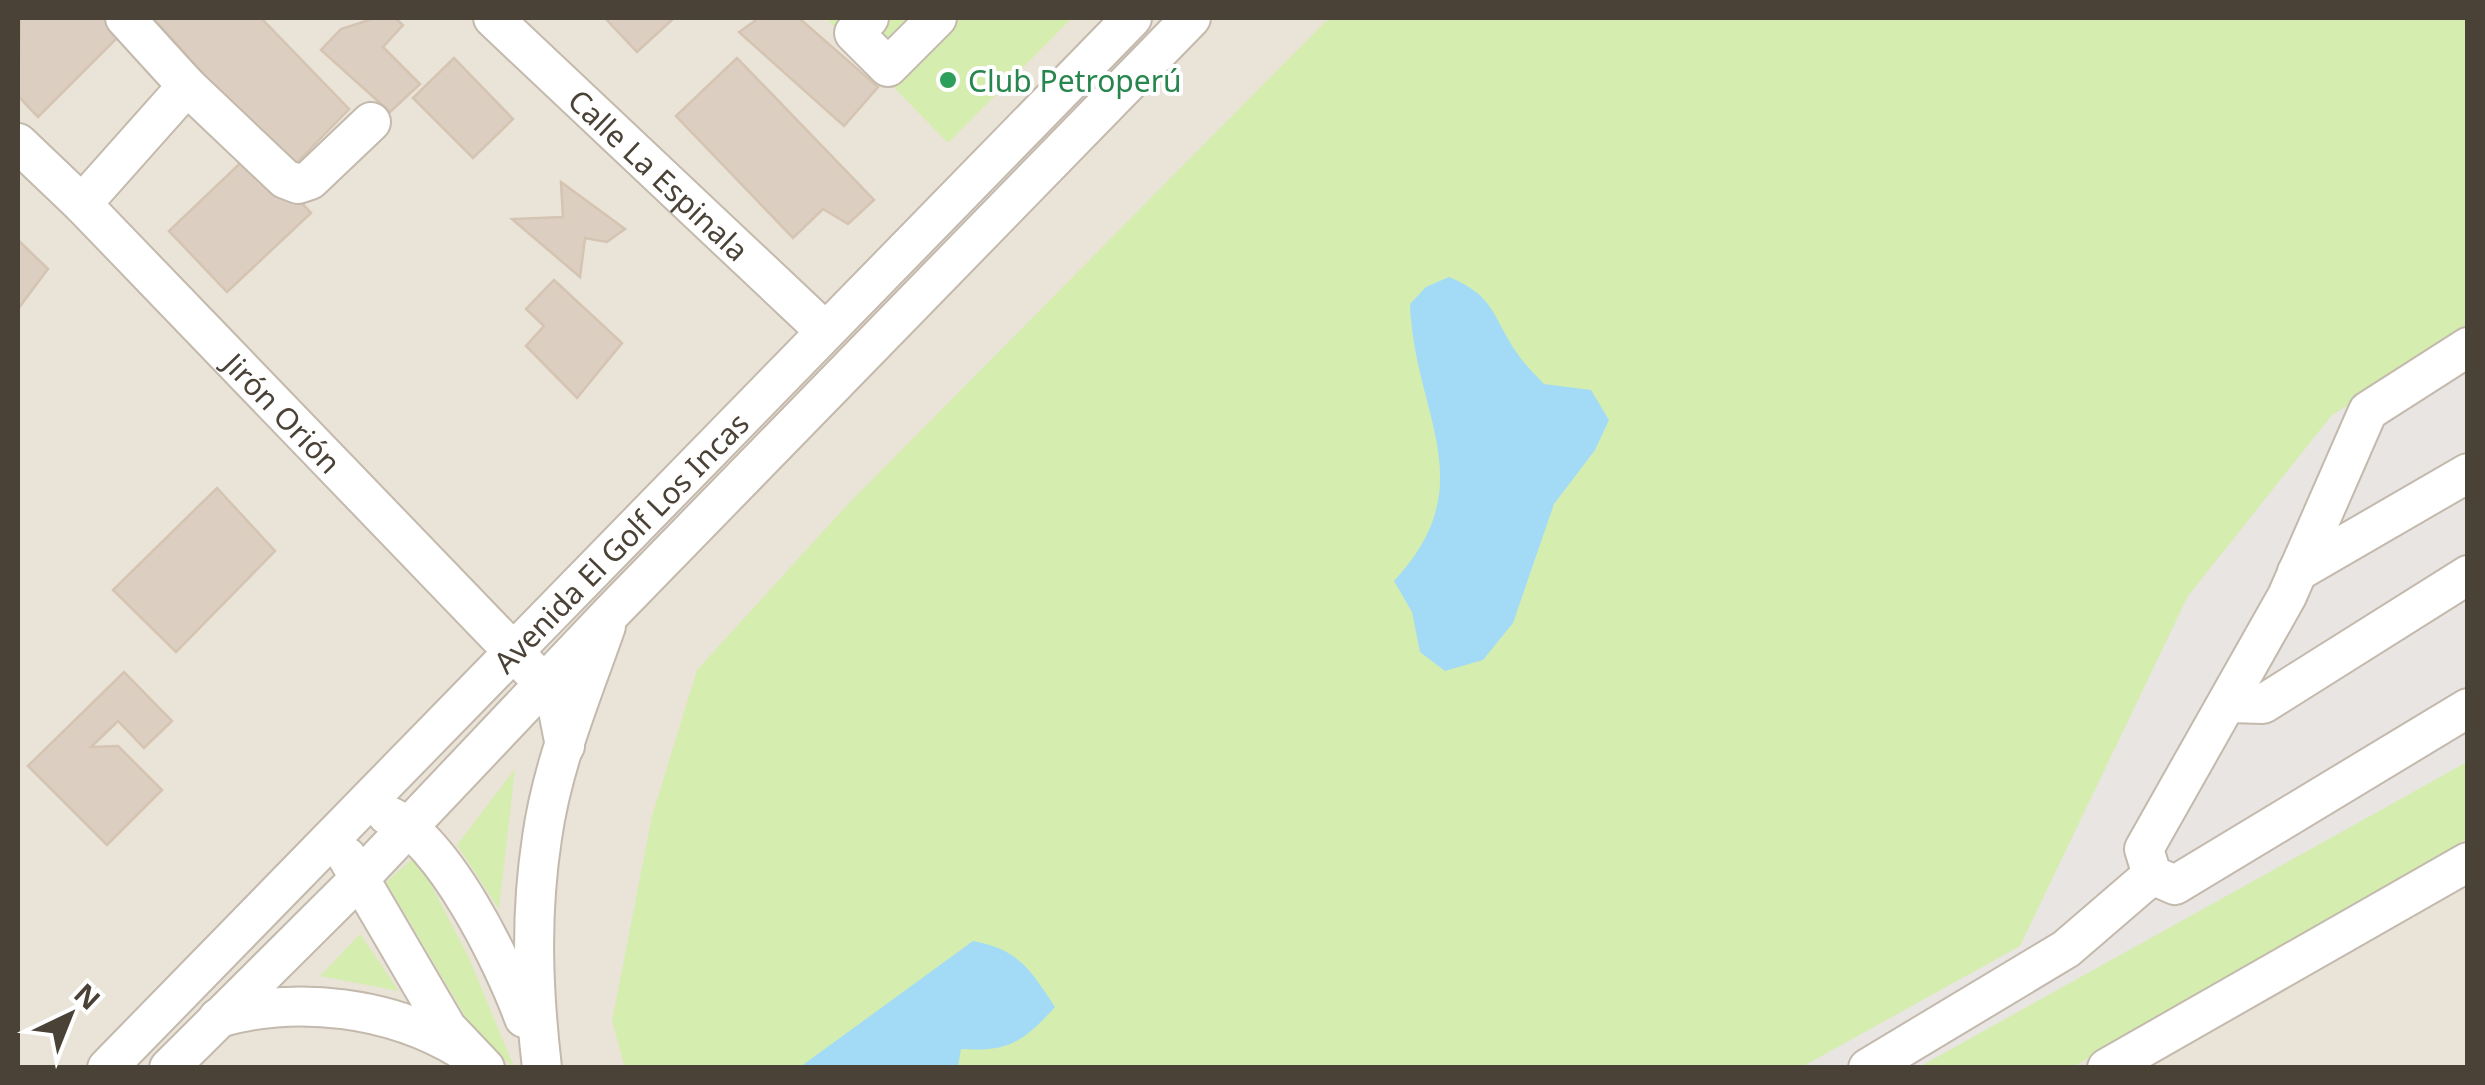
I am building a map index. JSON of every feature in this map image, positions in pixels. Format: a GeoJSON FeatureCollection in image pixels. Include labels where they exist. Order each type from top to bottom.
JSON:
{"type":"FeatureCollection","features":[{"type":"Feature","properties":{"kind":"street"},"geometry":{"type":"LineString","coordinates":[[125,18],[187,86],[285,179],[298,184],[310,180],[371,122]]}},
{"type":"Feature","properties":{"kind":"street","name":"Calle La Espinala"},"geometry":{"type":"LineString","coordinates":[[493,18],[825,331]]}},
{"type":"Feature","properties":{"kind":"street"},"geometry":{"type":"LineString","coordinates":[[869,18],[854,33],[888,67],[937,18]]}},
{"type":"Feature","properties":{"kind":"street","name":"Avenida El Golf Los Incas"},"geometry":{"type":"LineString","coordinates":[[169,1068],[359,879],[611,612],[1191,18]]}},
{"type":"Feature","properties":{"kind":"street","name":"Avenida El Golf Los Incas"},"geometry":{"type":"LineString","coordinates":[[107,1068],[351,819],[511,648],[825,331],[1110,25]]}},
{"type":"Feature","properties":{"kind":"street"},"geometry":{"type":"LineString","coordinates":[[82,204],[187,86]]}},
{"type":"Feature","properties":{"kind":"street","name":"Jirón Orión"},"geometry":{"type":"LineString","coordinates":[[18,143],[82,204],[544,683]]}},
{"type":"Feature","properties":{"kind":"street"},"geometry":{"type":"LineString","coordinates":[[2468,347],[2368,411],[2297,572],[2229,703],[2144,849],[2152,875],[2175,886],[2468,708]]}},
{"type":"Feature","properties":{"kind":"street"},"geometry":{"type":"LineString","coordinates":[[2297,572],[2468,472]]}},
{"type":"Feature","properties":{"kind":"street"},"geometry":{"type":"LineString","coordinates":[[2229,703],[2263,704],[2468,575]]}},
{"type":"Feature","properties":{"kind":"street"},"geometry":{"type":"LineString","coordinates":[[542,1068],[532,981],[542,836],[565,746],[611,612]]}},
{"type":"Feature","properties":{"kind":"street"},"geometry":{"type":"LineString","coordinates":[[544,683],[560,706],[565,746]]}},
{"type":"Feature","properties":{"kind":"street"},"geometry":{"type":"LineString","coordinates":[[477,1061],[447,1028],[402,944],[359,879],[351,819],[408,826],[491,939],[542,1068]]}},
{"type":"Feature","properties":{"kind":"street"},"geometry":{"type":"LineString","coordinates":[[2108,1068],[2468,862]]}},
{"type":"Feature","properties":{"kind":"street"},"geometry":{"type":"LineString","coordinates":[[1868,1068],[2066,948],[2152,875]]}},
{"type":"Feature","properties":{"kind":"street"},"geometry":{"type":"LineString","coordinates":[[218,1018],[244,1011],[307,1006],[378,1015],[432,1032],[477,1061]]}},
{"type":"Feature","properties":{"kind":"shaded area"},"geometry":{"type":"Polygon","coordinates":[[[18,18],[2467,18],[2467,1067],[18,1067],[18,18]]]}},
{"type":"Feature","properties":{"kind":"shaded area"},"geometry":{"type":"Polygon","coordinates":[[[2467,333],[2467,762],[1919,1067],[1800,1068],[2020,946],[2188,596],[2332,415],[2467,333]]]}},
{"type":"Feature","properties":{"kind":"green space","name":"Club Petroperú"},"geometry":{"type":"Polygon","coordinates":[[[826,18],[1072,18],[948,143],[826,18]]]}},
{"type":"Feature","properties":{"kind":"green space"},"geometry":{"type":"Polygon","coordinates":[[[1329,18],[2467,18],[2467,839],[2073,1067],[625,1068],[612,1021],[652,816],[697,670],[847,505],[1329,18]]]}},
{"type":"Feature","properties":{"kind":"green space"},"geometry":{"type":"Polygon","coordinates":[[[515,769],[499,909],[457,845],[515,769]]]}},
{"type":"Feature","properties":{"kind":"green space"},"geometry":{"type":"Polygon","coordinates":[[[416,856],[469,958],[514,1067],[478,1038],[386,882],[416,856]]]}},
{"type":"Feature","properties":{"kind":"green space"},"geometry":{"type":"Polygon","coordinates":[[[360,934],[399,991],[320,976],[360,934]]]}},
{"type":"Feature","properties":{"kind":"water"},"geometry":{"type":"Polygon","coordinates":[[[1449,277],[1484,300],[1520,357],[1544,384],[1591,390],[1609,420],[1595,450],[1554,504],[1513,623],[1483,660],[1445,671],[1420,652],[1412,612],[1394,581],[1421,546],[1435,512],[1440,480],[1438,448],[1414,344],[1410,304],[1426,287],[1449,277]]]}},
{"type":"Feature","properties":{"kind":"water"},"geometry":{"type":"Polygon","coordinates":[[[973,941],[1001,949],[1022,963],[1038,982],[1055,1007],[1034,1029],[1003,1046],[961,1049],[958,1067],[800,1067],[973,941]]]}},
{"type":"Feature","properties":{"kind":"building"},"geometry":{"type":"Polygon","coordinates":[[[20,18],[104,18],[121,34],[38,117],[18,96],[20,18]]]}},
{"type":"Feature","properties":{"kind":"building"},"geometry":{"type":"Polygon","coordinates":[[[153,18],[261,18],[349,109],[290,170],[153,18]]]}},
{"type":"Feature","properties":{"kind":"building"},"geometry":{"type":"Polygon","coordinates":[[[375,18],[395,18],[403,25],[383,47],[420,84],[390,112],[321,50],[341,29],[375,18]]]}},
{"type":"Feature","properties":{"kind":"building"},"geometry":{"type":"Polygon","coordinates":[[[605,18],[674,18],[637,52],[605,18]]]}},
{"type":"Feature","properties":{"kind":"building"},"geometry":{"type":"Polygon","coordinates":[[[759,18],[799,18],[878,87],[844,126],[739,32],[759,18]]]}},
{"type":"Feature","properties":{"kind":"building"},"geometry":{"type":"Polygon","coordinates":[[[454,58],[513,119],[473,158],[413,98],[454,58]]]}},
{"type":"Feature","properties":{"kind":"building"},"geometry":{"type":"Polygon","coordinates":[[[737,58],[874,200],[848,224],[823,209],[793,238],[676,116],[737,58]]]}},
{"type":"Feature","properties":{"kind":"building"},"geometry":{"type":"Polygon","coordinates":[[[253,151],[311,213],[227,292],[169,231],[253,151]]]}},
{"type":"Feature","properties":{"kind":"building"},"geometry":{"type":"Polygon","coordinates":[[[561,182],[625,229],[607,242],[585,238],[580,277],[512,219],[563,217],[561,182]]]}},
{"type":"Feature","properties":{"kind":"building"},"geometry":{"type":"Polygon","coordinates":[[[18,240],[48,269],[18,309],[18,240]]]}},
{"type":"Feature","properties":{"kind":"building"},"geometry":{"type":"Polygon","coordinates":[[[554,280],[622,343],[577,398],[526,346],[544,326],[526,309],[554,280]]]}},
{"type":"Feature","properties":{"kind":"building"},"geometry":{"type":"Polygon","coordinates":[[[217,488],[275,551],[176,652],[113,590],[217,488]]]}},
{"type":"Feature","properties":{"kind":"building"},"geometry":{"type":"Polygon","coordinates":[[[124,672],[172,721],[144,748],[118,721],[91,747],[118,746],[162,790],[107,845],[28,766],[124,672]]]}},
{"type":"Feature","properties":{"kind":"place","name":"Club Petroperú"},"geometry":{"type":"Point","coordinates":[948,80]}}]}
